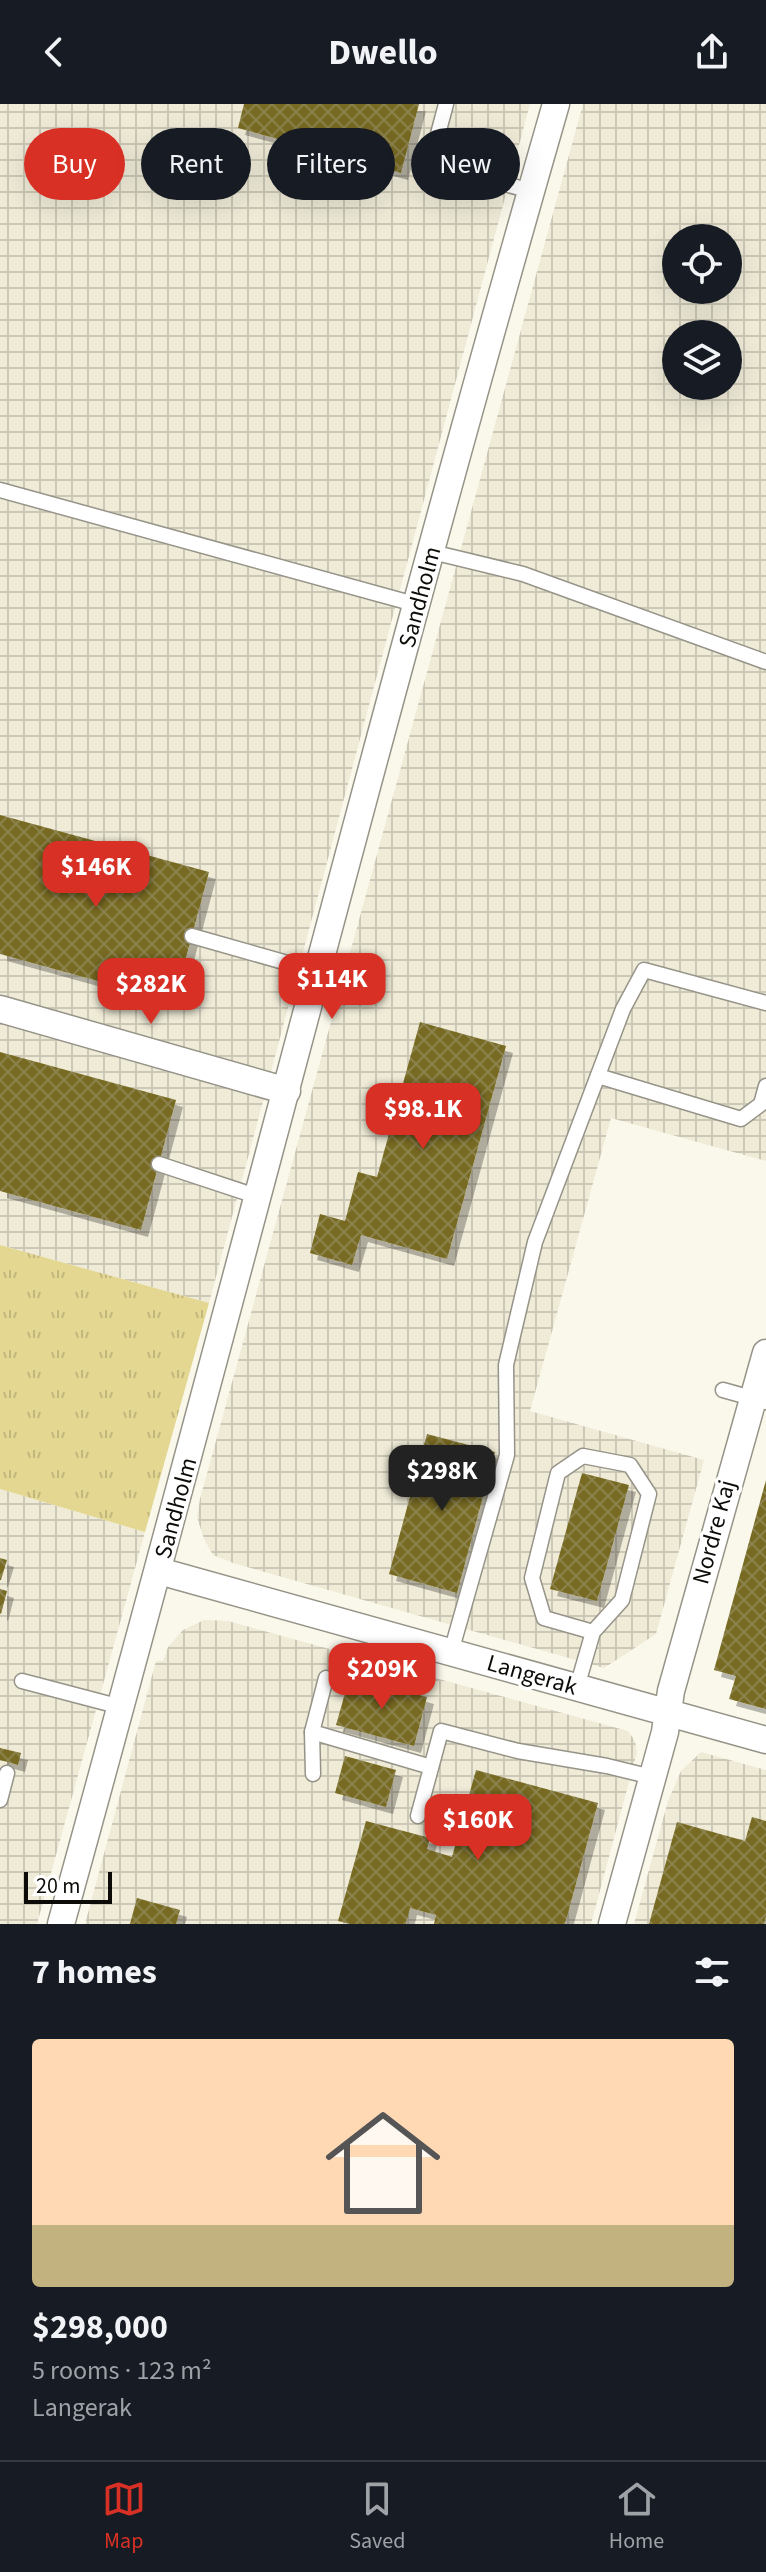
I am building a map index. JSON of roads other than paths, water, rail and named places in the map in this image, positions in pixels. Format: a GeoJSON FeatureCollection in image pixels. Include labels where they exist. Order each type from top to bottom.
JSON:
{"type":"FeatureCollection","features":[{"type":"Feature","properties":{"kind":"street","name":"Sandholm"},"geometry":{"type":"LineString","coordinates":[[61,1924],[556,104]]}},
{"type":"Feature","properties":{"kind":"street"},"geometry":{"type":"LineString","coordinates":[[0,1009],[287,1091]]}},
{"type":"Feature","properties":{"kind":"street","name":"Nordre Kaj"},"geometry":{"type":"LineString","coordinates":[[612,1924],[652,1777],[671,1691],[759,1400],[766,1353]]}},
{"type":"Feature","properties":{"kind":"street","name":"Langerak"},"geometry":{"type":"LineString","coordinates":[[159,1571],[766,1740]]}},
{"type":"Feature","properties":{"kind":"lane"},"geometry":{"type":"LineString","coordinates":[[446,104],[430,164],[531,191]]}},
{"type":"Feature","properties":{"kind":"lane"},"geometry":{"type":"LineString","coordinates":[[0,490],[418,605]]}},
{"type":"Feature","properties":{"kind":"lane"},"geometry":{"type":"LineString","coordinates":[[432,552],[523,574],[766,662]]}},
{"type":"Feature","properties":{"kind":"lane"},"geometry":{"type":"LineString","coordinates":[[192,936],[319,972]]}},
{"type":"Feature","properties":{"kind":"lane"},"geometry":{"type":"LineString","coordinates":[[451,1652],[507,1455],[506,1365],[535,1242],[623,1009],[644,970],[766,1003]]}},
{"type":"Feature","properties":{"kind":"lane"},"geometry":{"type":"LineString","coordinates":[[598,1076],[741,1119],[761,1104],[766,1086]]}},
{"type":"Feature","properties":{"kind":"lane"},"geometry":{"type":"LineString","coordinates":[[159,1164],[259,1197]]}},
{"type":"Feature","properties":{"kind":"lane"},"geometry":{"type":"LineString","coordinates":[[723,1390],[759,1400]]}},
{"type":"Feature","properties":{"kind":"lane"},"geometry":{"type":"LineString","coordinates":[[577,1687],[593,1632],[622,1600],[649,1494],[630,1465],[583,1456],[558,1473],[532,1578],[544,1618],[593,1632]]}},
{"type":"Feature","properties":{"kind":"lane"},"geometry":{"type":"LineString","coordinates":[[313,1774],[312,1732],[326,1678]]}},
{"type":"Feature","properties":{"kind":"lane"},"geometry":{"type":"LineString","coordinates":[[22,1681],[121,1707]]}},
{"type":"Feature","properties":{"kind":"lane"},"geometry":{"type":"LineString","coordinates":[[418,1816],[441,1731],[518,1751],[652,1777]]}},
{"type":"Feature","properties":{"kind":"lane"},"geometry":{"type":"LineString","coordinates":[[312,1732],[431,1767]]}},
{"type":"Feature","properties":{"kind":"lane"},"geometry":{"type":"LineString","coordinates":[[0,1800],[7,1773]]}}]}
